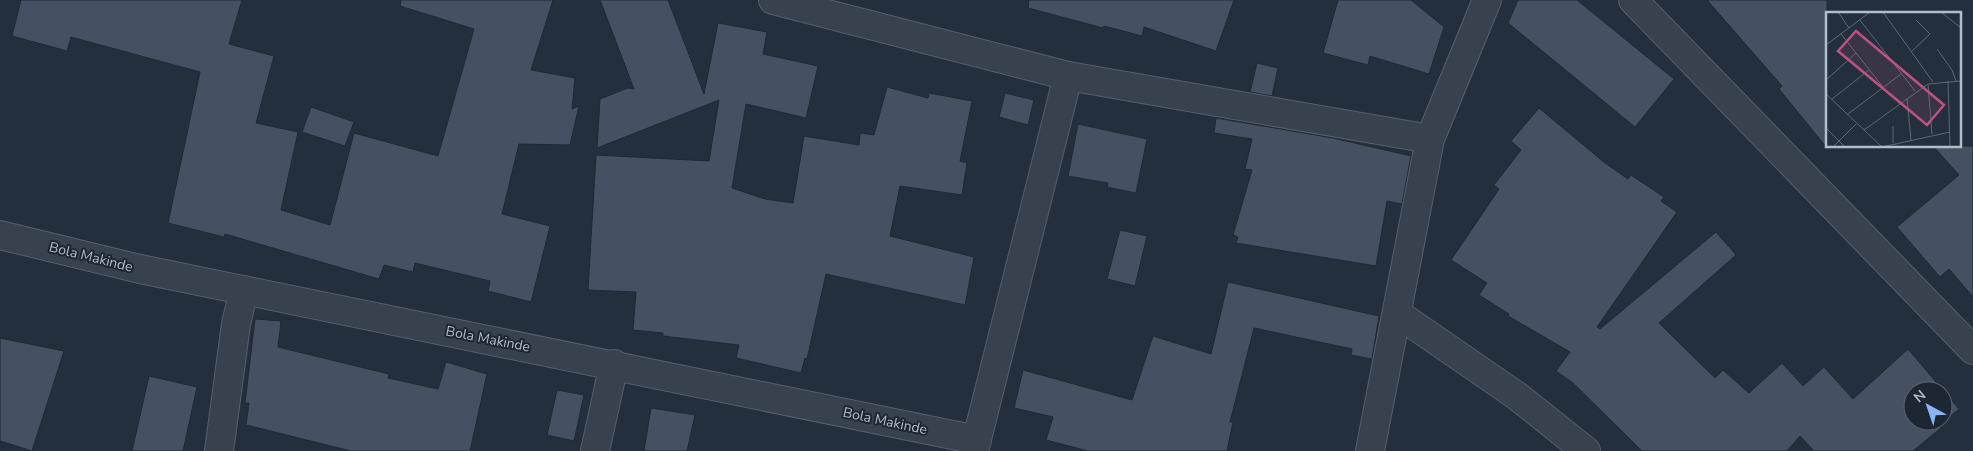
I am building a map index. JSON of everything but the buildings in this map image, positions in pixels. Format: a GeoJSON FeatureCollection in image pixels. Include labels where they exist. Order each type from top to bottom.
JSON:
{"type":"FeatureCollection","features":[{"type":"Feature","properties":{"kind":"street"},"geometry":{"type":"LineString","coordinates":[[773,0],[1068,76],[1430,139]]}},
{"type":"Feature","properties":{"kind":"street"},"geometry":{"type":"LineString","coordinates":[[1370,451],[1398,314],[1430,139],[1486,0]]}},
{"type":"Feature","properties":{"kind":"street"},"geometry":{"type":"LineString","coordinates":[[1633,0],[1973,350]]}},
{"type":"Feature","properties":{"kind":"street"},"geometry":{"type":"LineString","coordinates":[[976,445],[1068,76]]}},
{"type":"Feature","properties":{"kind":"street","name":"Bola Makinde"},"geometry":{"type":"LineString","coordinates":[[0,234],[140,268],[614,364],[976,445]]}},
{"type":"Feature","properties":{"kind":"street"},"geometry":{"type":"LineString","coordinates":[[219,451],[236,324],[244,290]]}},
{"type":"Feature","properties":{"kind":"street"},"geometry":{"type":"LineString","coordinates":[[1398,314],[1517,396],[1586,451]]}},
{"type":"Feature","properties":{"kind":"street"},"geometry":{"type":"LineString","coordinates":[[594,451],[614,364]]}}]}
